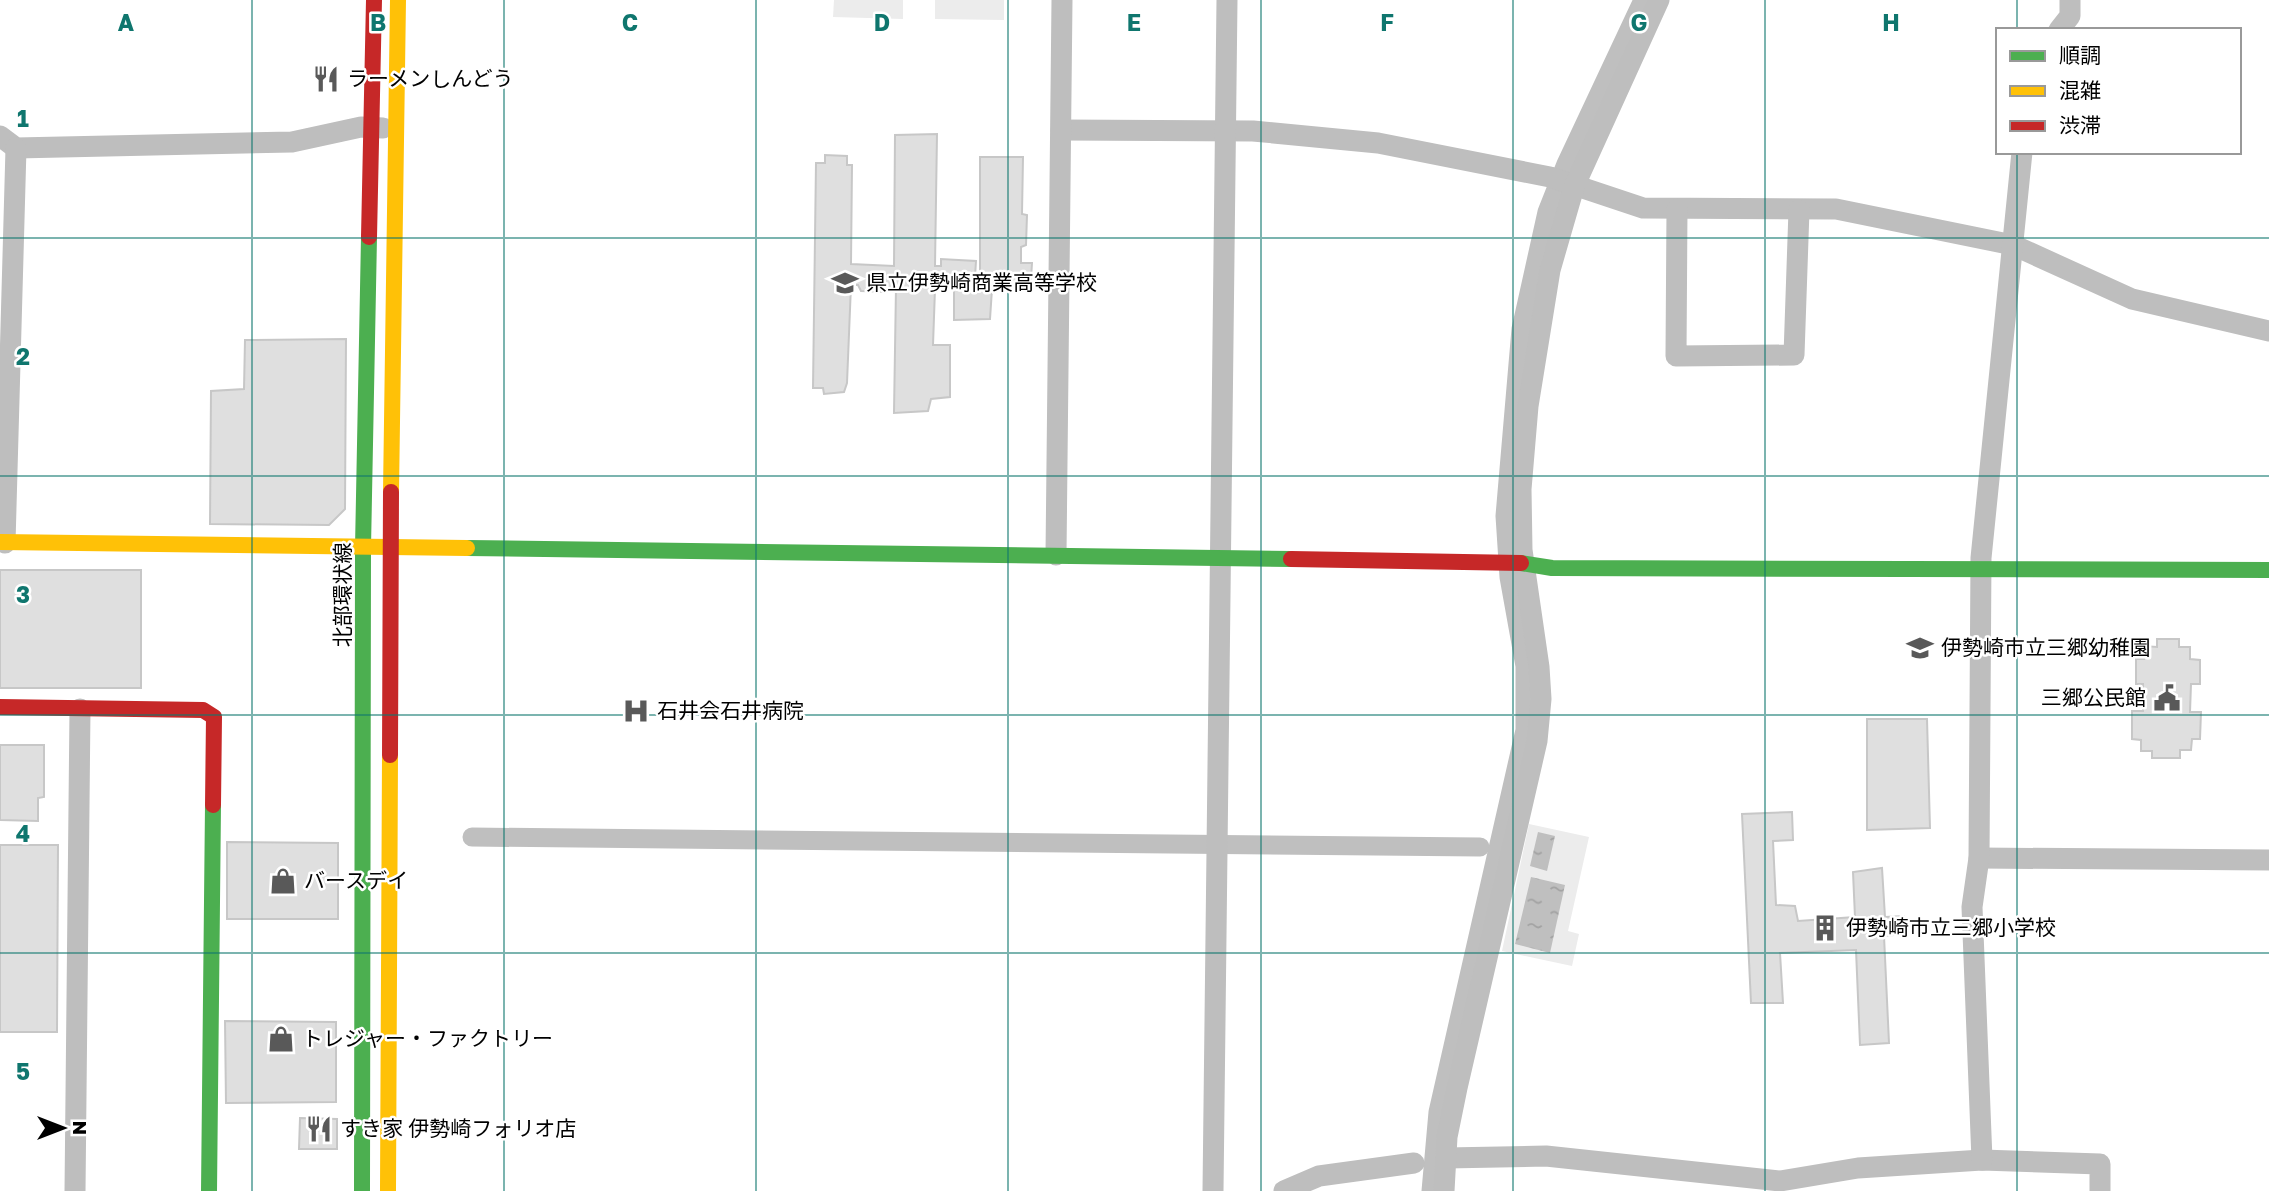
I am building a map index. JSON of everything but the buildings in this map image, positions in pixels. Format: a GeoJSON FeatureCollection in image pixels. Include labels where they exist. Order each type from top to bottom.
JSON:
{"type":"FeatureCollection","features":[{"type":"Feature","properties":{"kind":"street","name":"北部環状線"},"geometry":{"type":"LineString","coordinates":[[362,1191],[363,548],[374,0]]}},
{"type":"Feature","properties":{"kind":"street"},"geometry":{"type":"LineString","coordinates":[[388,1191],[391,548],[398,0]]}},
{"type":"Feature","properties":{"kind":"street"},"geometry":{"type":"LineString","coordinates":[[1056,555],[1062,0]]}},
{"type":"Feature","properties":{"kind":"street"},"geometry":{"type":"LineString","coordinates":[[1213,1191],[1227,0]]}},
{"type":"Feature","properties":{"kind":"street"},"geometry":{"type":"LineString","coordinates":[[1444,1191],[1446,1158],[1457,1088],[1537,741],[1539,667],[1520,564],[1521,489],[1528,406],[1550,270],[1574,187],[1659,0]]}},
{"type":"Feature","properties":{"kind":"street"},"geometry":{"type":"LineString","coordinates":[[2061,28],[2070,16],[2070,0]]}},
{"type":"Feature","properties":{"kind":"street"},"geometry":{"type":"LineString","coordinates":[[395,128],[371,128],[292,142],[8,142],[3,542],[1220,557],[1496,562],[1552,568],[2269,570]]}},
{"type":"Feature","properties":{"kind":"street"},"geometry":{"type":"LineString","coordinates":[[1061,130],[1226,130],[1378,143],[1550,177],[1643,208],[1836,209],[2013,245],[2132,299],[2269,331]]}},
{"type":"Feature","properties":{"kind":"street"},"geometry":{"type":"LineString","coordinates":[[1982,1160],[1972,907],[1979,858],[1982,569],[2022,154]]}},
{"type":"Feature","properties":{"kind":"street"},"geometry":{"type":"LineString","coordinates":[[1677,209],[1676,356],[1794,355],[1799,210]]}},
{"type":"Feature","properties":{"kind":"street"},"geometry":{"type":"LineString","coordinates":[[0,707],[204,710],[214,717],[209,1191]]}},
{"type":"Feature","properties":{"kind":"street"},"geometry":{"type":"LineString","coordinates":[[75,1191],[80,709]]}},
{"type":"Feature","properties":{"kind":"street"},"geometry":{"type":"LineString","coordinates":[[1979,858],[2269,860]]}},
{"type":"Feature","properties":{"kind":"street"},"geometry":{"type":"LineString","coordinates":[[1446,1158],[1546,1156],[1780,1186],[1858,1168],[1982,1160],[2100,1164],[2100,1191]]}},
{"type":"Feature","properties":{"kind":"street"},"geometry":{"type":"LineString","coordinates":[[1284,1191],[1319,1176],[1414,1163]]}},
{"type":"Feature","properties":{"kind":"shaded area"},"geometry":{"type":"Polygon","coordinates":[[[834,0],[903,0],[903,19],[833,17],[834,0]]]}},
{"type":"Feature","properties":{"kind":"shaded area"},"geometry":{"type":"Polygon","coordinates":[[[935,0],[1004,0],[1004,20],[935,19],[935,0]]]}},
{"type":"Feature","properties":{"kind":"shaded area"},"geometry":{"type":"Polygon","coordinates":[[[1529,824],[1589,837],[1568,931],[1579,934],[1572,966],[1502,951],[1529,824]]]}},
{"type":"Feature","properties":{"kind":"water"},"geometry":{"type":"Polygon","coordinates":[[[1538,832],[1555,836],[1547,871],[1530,866],[1538,832]]]}},
{"type":"Feature","properties":{"kind":"water"},"geometry":{"type":"Polygon","coordinates":[[[1531,877],[1565,885],[1550,953],[1515,944],[1531,877]]]}},
{"type":"Feature","properties":{"kind":"waterway"},"geometry":{"type":"LineString","coordinates":[[1431,1191],[1438,1112],[1525,730],[1525,666],[1509,577],[1505,516],[1521,329],[1547,212],[1566,164],[1643,0]]}},
{"type":"Feature","properties":{"kind":"waterway"},"geometry":{"type":"LineString","coordinates":[[472,837],[1480,847]]}},
{"type":"Feature","properties":{"kind":"traffic: fast"},"geometry":{"type":"LineString","coordinates":[[362,1191],[363,548],[369,237]]}},
{"type":"Feature","properties":{"kind":"traffic: fast"},"geometry":{"type":"LineString","coordinates":[[467,548],[1291,559]]}},
{"type":"Feature","properties":{"kind":"traffic: fast"},"geometry":{"type":"LineString","coordinates":[[1521,563],[1552,568],[2269,570]]}},
{"type":"Feature","properties":{"kind":"traffic: fast"},"geometry":{"type":"LineString","coordinates":[[209,1191],[213,805]]}},
{"type":"Feature","properties":{"kind":"traffic: slow"},"geometry":{"type":"LineString","coordinates":[[391,492],[398,0]]}},
{"type":"Feature","properties":{"kind":"traffic: slow"},"geometry":{"type":"LineString","coordinates":[[0,542],[467,548]]}},
{"type":"Feature","properties":{"kind":"traffic: slow"},"geometry":{"type":"LineString","coordinates":[[388,1191],[390,755]]}},
{"type":"Feature","properties":{"kind":"traffic: jam"},"geometry":{"type":"LineString","coordinates":[[369,237],[374,0]]}},
{"type":"Feature","properties":{"kind":"traffic: jam"},"geometry":{"type":"LineString","coordinates":[[390,755],[391,492]]}},
{"type":"Feature","properties":{"kind":"traffic: jam"},"geometry":{"type":"LineString","coordinates":[[1291,559],[1521,563]]}},
{"type":"Feature","properties":{"kind":"traffic: jam"},"geometry":{"type":"LineString","coordinates":[[0,707],[203,710],[214,717],[213,805]]}},
{"type":"Feature","properties":{"kind":"place","name":"ラーメンしんどう"},"geometry":{"type":"Point","coordinates":[326,79]}},
{"type":"Feature","properties":{"kind":"place","name":"県立伊勢崎商業高等学校"},"geometry":{"type":"Point","coordinates":[845,283]}},
{"type":"Feature","properties":{"kind":"place","name":"伊勢崎市立三郷幼稚園"},"geometry":{"type":"Point","coordinates":[1920,648]}},
{"type":"Feature","properties":{"kind":"place","name":"三郷公民館"},"geometry":{"type":"Point","coordinates":[2167,698]}},
{"type":"Feature","properties":{"kind":"place","name":"石井会石井病院"},"geometry":{"type":"Point","coordinates":[636,711]}},
{"type":"Feature","properties":{"kind":"place","name":"バースデイ"},"geometry":{"type":"Point","coordinates":[283,881]}},
{"type":"Feature","properties":{"kind":"place","name":"伊勢崎市立三郷小学校"},"geometry":{"type":"Point","coordinates":[1825,928]}},
{"type":"Feature","properties":{"kind":"place","name":"トレジャー・ファクトリー"},"geometry":{"type":"Point","coordinates":[281,1039]}},
{"type":"Feature","properties":{"kind":"place","name":"すき家 伊勢崎フォリオ店"},"geometry":{"type":"Point","coordinates":[319,1129]}}]}
